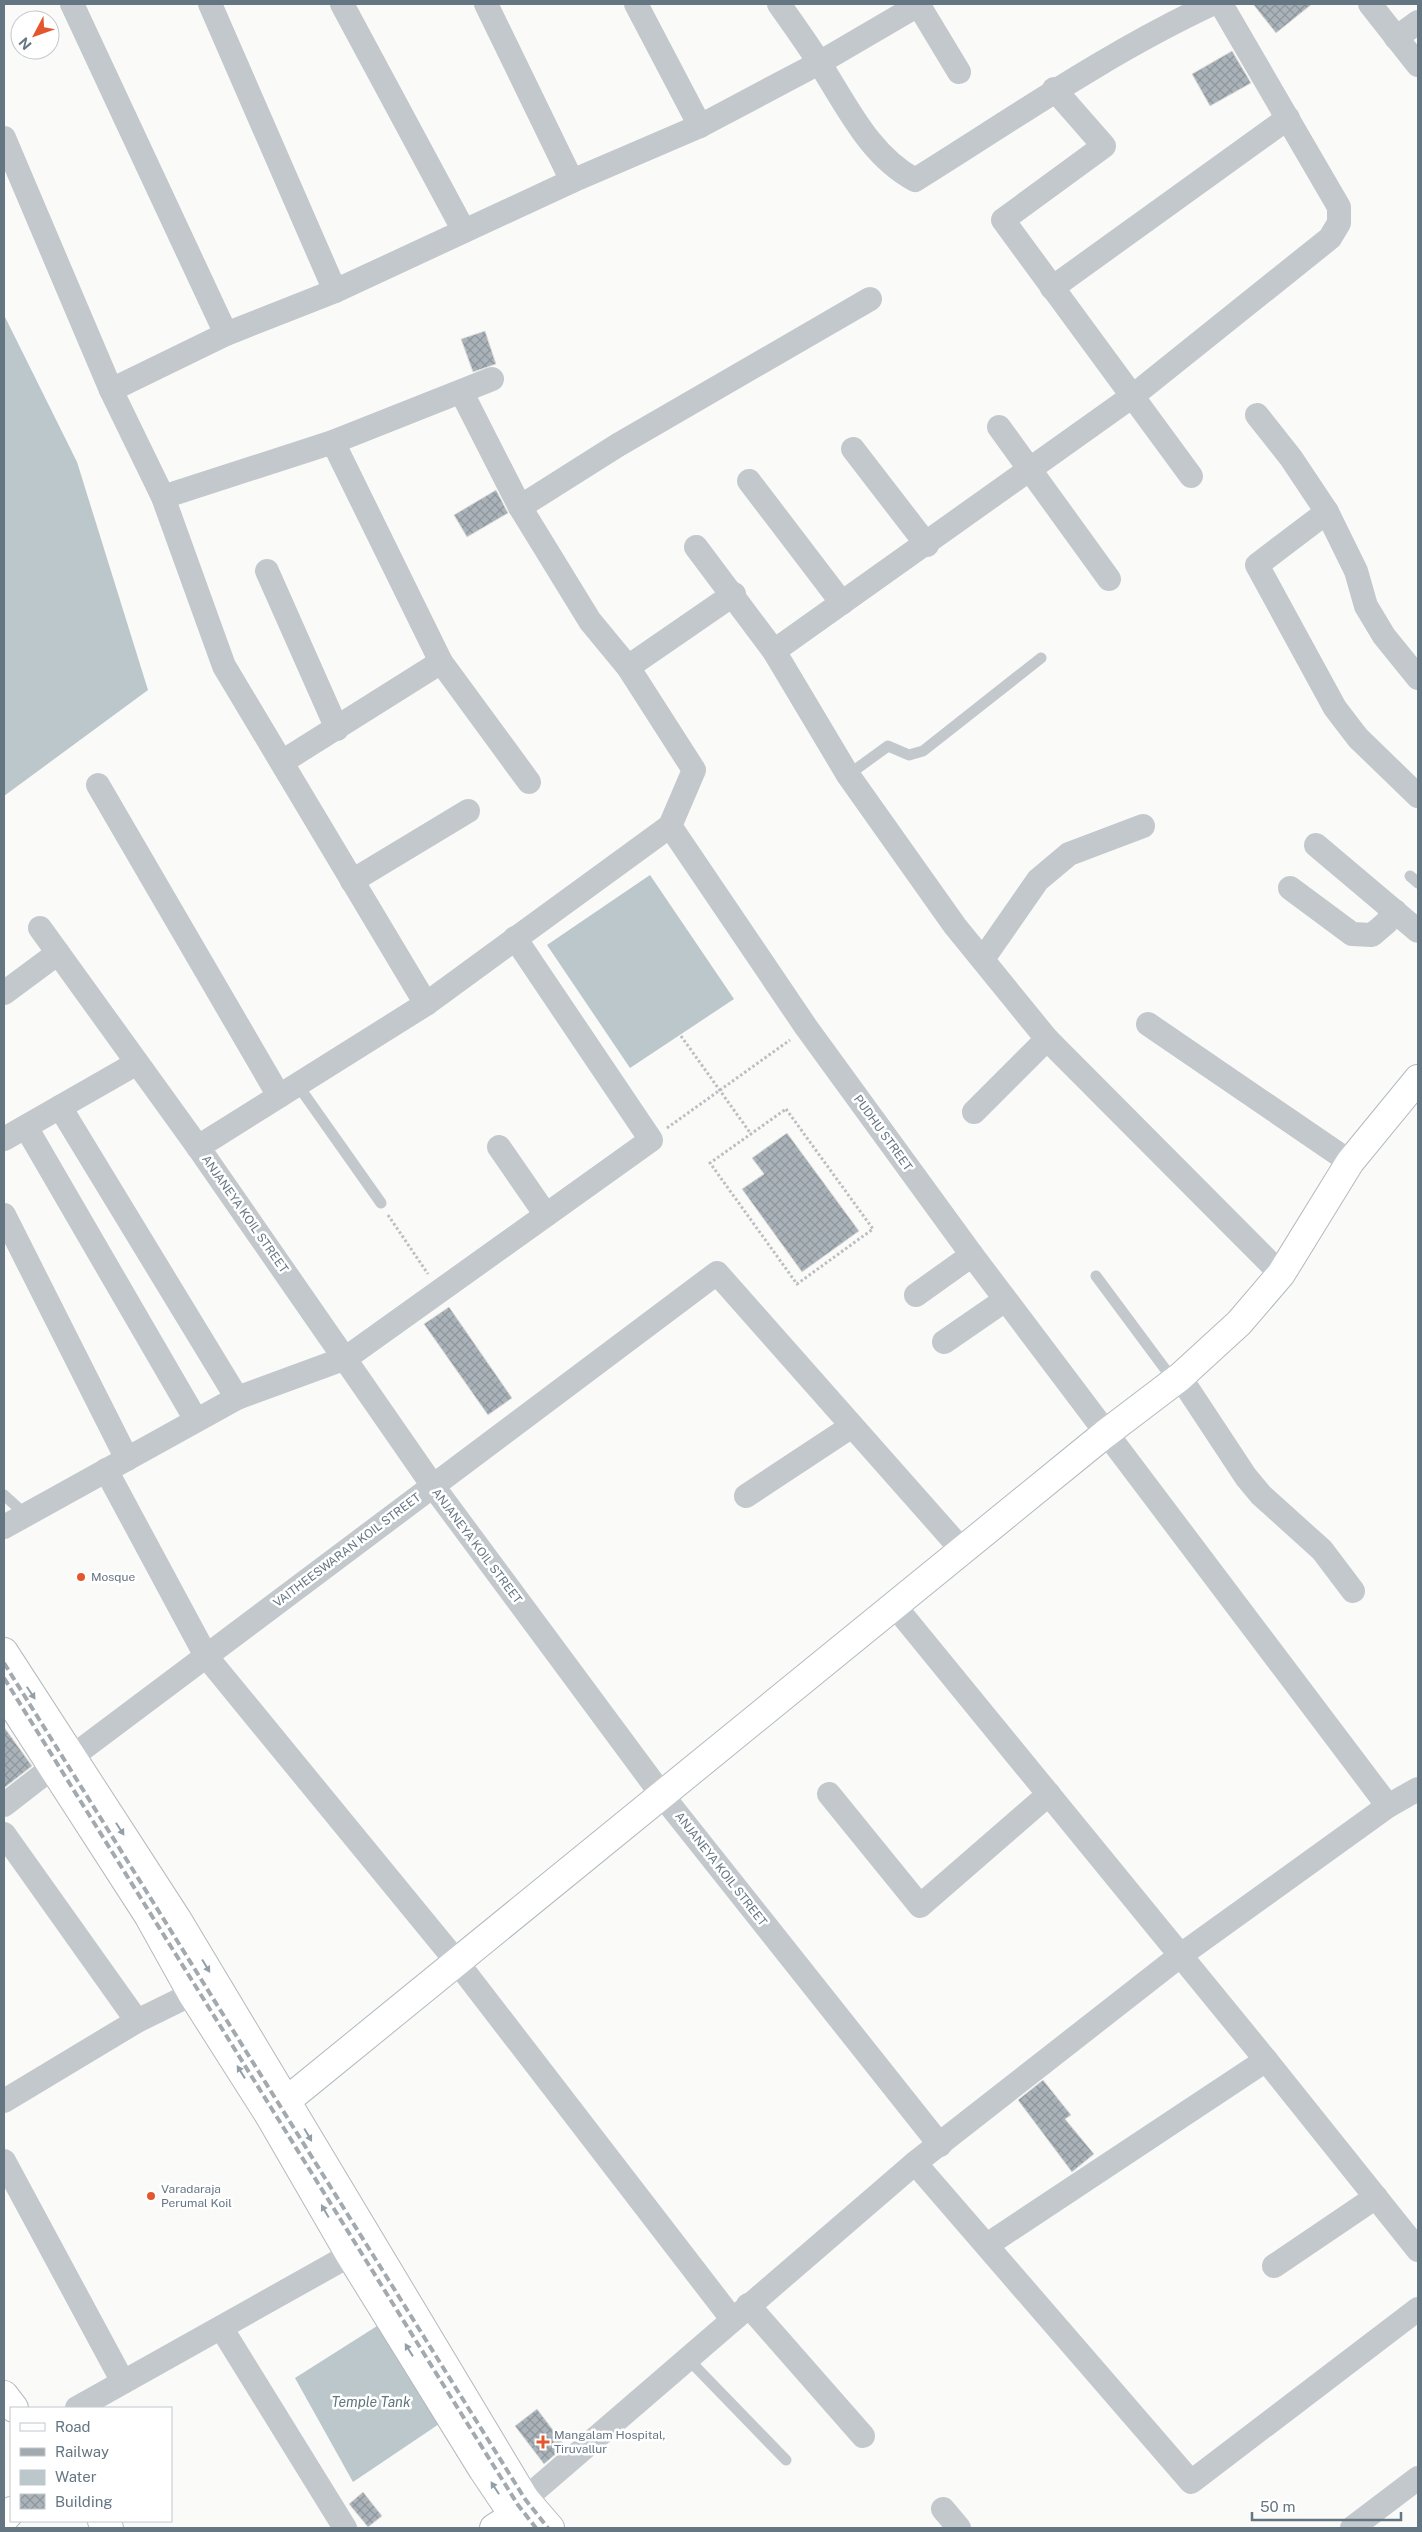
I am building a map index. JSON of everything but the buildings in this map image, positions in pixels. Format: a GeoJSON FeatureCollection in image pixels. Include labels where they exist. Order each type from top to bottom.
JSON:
{"type":"FeatureCollection","features":[{"type":"Feature","properties":{"kind":"main road"},"geometry":{"type":"LineString","coordinates":[[278,2108],[894,1605],[1105,1434],[1177,1379],[1239,1323],[1281,1274],[1350,1162],[1418,1079]]}},
{"type":"Feature","properties":{"kind":"main road"},"geometry":{"type":"LineString","coordinates":[[4,1652],[192,1994],[278,2108],[514,2518]]}},
{"type":"Feature","properties":{"kind":"main road"},"geometry":{"type":"LineString","coordinates":[[4,1692],[63,1761],[178,1919],[278,2108],[350,2255],[514,2518],[550,2528]]}},
{"type":"Feature","properties":{"kind":"main road"},"geometry":{"type":"LineString","coordinates":[[4,2395],[13,2407]]}},
{"type":"Feature","properties":{"kind":"street"},"geometry":{"type":"LineString","coordinates":[[72,4],[226,334]]}},
{"type":"Feature","properties":{"kind":"street"},"geometry":{"type":"LineString","coordinates":[[210,4],[335,291]]}},
{"type":"Feature","properties":{"kind":"street"},"geometry":{"type":"LineString","coordinates":[[342,4],[464,231]]}},
{"type":"Feature","properties":{"kind":"street"},"geometry":{"type":"LineString","coordinates":[[486,4],[572,182]]}},
{"type":"Feature","properties":{"kind":"street"},"geometry":{"type":"LineString","coordinates":[[636,4],[700,126]]}},
{"type":"Feature","properties":{"kind":"street"},"geometry":{"type":"LineString","coordinates":[[779,4],[819,63],[860,130],[902,173],[915,180],[995,131],[1054,90],[1174,21],[1212,4]]}},
{"type":"Feature","properties":{"kind":"street"},"geometry":{"type":"LineString","coordinates":[[111,390],[226,334],[335,291],[572,182],[700,126],[819,63],[919,4],[959,72]]}},
{"type":"Feature","properties":{"kind":"street"},"geometry":{"type":"LineString","coordinates":[[774,652],[927,545],[1134,395],[1330,238],[1339,223],[1339,207],[1221,4]]}},
{"type":"Feature","properties":{"kind":"street"},"geometry":{"type":"LineString","coordinates":[[1370,4],[1418,65]]}},
{"type":"Feature","properties":{"kind":"street"},"geometry":{"type":"LineString","coordinates":[[1396,38],[1418,22]]}},
{"type":"Feature","properties":{"kind":"street"},"geometry":{"type":"LineString","coordinates":[[1054,90],[1104,146],[1003,220],[1052,288],[1134,395],[1191,476]]}},
{"type":"Feature","properties":{"kind":"street"},"geometry":{"type":"LineString","coordinates":[[1052,288],[1288,118]]}},
{"type":"Feature","properties":{"kind":"street"},"geometry":{"type":"LineString","coordinates":[[4,138],[111,390],[163,497],[224,666],[426,1004]]}},
{"type":"Feature","properties":{"kind":"street"},"geometry":{"type":"LineString","coordinates":[[520,507],[618,445],[870,299]]}},
{"type":"Feature","properties":{"kind":"street"},"geometry":{"type":"LineString","coordinates":[[163,497],[333,442],[492,379]]}},
{"type":"Feature","properties":{"kind":"street"},"geometry":{"type":"LineString","coordinates":[[198,1147],[426,1004],[670,826],[694,770],[628,667],[590,621],[520,507],[465,399],[459,393]]}},
{"type":"Feature","properties":{"kind":"street"},"geometry":{"type":"LineString","coordinates":[[1257,415],[1291,458],[1327,512],[1356,571],[1366,606],[1384,636],[1418,678]]}},
{"type":"Feature","properties":{"kind":"street"},"geometry":{"type":"LineString","coordinates":[[999,427],[1109,579]]}},
{"type":"Feature","properties":{"kind":"street"},"geometry":{"type":"LineString","coordinates":[[333,442],[441,662],[529,782]]}},
{"type":"Feature","properties":{"kind":"street"},"geometry":{"type":"LineString","coordinates":[[853,449],[927,545]]}},
{"type":"Feature","properties":{"kind":"street"},"geometry":{"type":"LineString","coordinates":[[749,481],[842,603]]}},
{"type":"Feature","properties":{"kind":"street"},"geometry":{"type":"LineString","coordinates":[[1327,512],[1256,565],[1335,708],[1358,738],[1418,796]]}},
{"type":"Feature","properties":{"kind":"street"},"geometry":{"type":"LineString","coordinates":[[696,547],[734,594],[774,652],[848,775],[955,926],[1048,1039],[1281,1274]]}},
{"type":"Feature","properties":{"kind":"street"},"geometry":{"type":"LineString","coordinates":[[267,571],[337,729]]}},
{"type":"Feature","properties":{"kind":"street"},"geometry":{"type":"LineString","coordinates":[[628,667],[734,594]]}},
{"type":"Feature","properties":{"kind":"street"},"geometry":{"type":"LineString","coordinates":[[282,762],[441,662]]}},
{"type":"Feature","properties":{"kind":"street"},"geometry":{"type":"LineString","coordinates":[[98,785],[288,1090]]}},
{"type":"Feature","properties":{"kind":"street"},"geometry":{"type":"LineString","coordinates":[[352,881],[468,812]]}},
{"type":"Feature","properties":{"kind":"street","name":"PUDHU STREET"},"geometry":{"type":"LineString","coordinates":[[670,826],[806,1027],[972,1255],[1105,1434],[1388,1806]]}},
{"type":"Feature","properties":{"kind":"street"},"geometry":{"type":"LineString","coordinates":[[983,959],[1038,880],[1069,854],[1142,826]]}},
{"type":"Feature","properties":{"kind":"street"},"geometry":{"type":"LineString","coordinates":[[1316,844],[1418,931]]}},
{"type":"Feature","properties":{"kind":"street"},"geometry":{"type":"LineString","coordinates":[[1290,888],[1352,934],[1372,935],[1386,923],[1395,911]]}},
{"type":"Feature","properties":{"kind":"street","name":"ANJANEYA KOIL STREET"},"geometry":{"type":"LineString","coordinates":[[40,928],[198,1147],[433,1486],[662,1795],[940,2145]]}},
{"type":"Feature","properties":{"kind":"street"},"geometry":{"type":"LineString","coordinates":[[4,1527],[237,1398],[346,1358],[651,1140],[515,938]]}},
{"type":"Feature","properties":{"kind":"street"},"geometry":{"type":"LineString","coordinates":[[4,993],[58,953]]}},
{"type":"Feature","properties":{"kind":"street"},"geometry":{"type":"LineString","coordinates":[[1148,1024],[1350,1162]]}},
{"type":"Feature","properties":{"kind":"street"},"geometry":{"type":"LineString","coordinates":[[974,1112],[1048,1039]]}},
{"type":"Feature","properties":{"kind":"street"},"geometry":{"type":"LineString","coordinates":[[4,1140],[137,1063]]}},
{"type":"Feature","properties":{"kind":"street"},"geometry":{"type":"LineString","coordinates":[[60,1107],[237,1398]]}},
{"type":"Feature","properties":{"kind":"street"},"geometry":{"type":"LineString","coordinates":[[26,1127],[196,1420]]}},
{"type":"Feature","properties":{"kind":"street"},"geometry":{"type":"LineString","coordinates":[[499,1147],[546,1215]]}},
{"type":"Feature","properties":{"kind":"street"},"geometry":{"type":"LineString","coordinates":[[4,1215],[127,1459]]}},
{"type":"Feature","properties":{"kind":"street"},"geometry":{"type":"LineString","coordinates":[[916,1295],[972,1255]]}},
{"type":"Feature","properties":{"kind":"street","name":"VAITHEESWARAN KOIL STREET"},"geometry":{"type":"LineString","coordinates":[[4,1805],[717,1273],[852,1426]]}},
{"type":"Feature","properties":{"kind":"street"},"geometry":{"type":"LineString","coordinates":[[944,1342],[1005,1300]]}},
{"type":"Feature","properties":{"kind":"street"},"geometry":{"type":"LineString","coordinates":[[1177,1379],[1246,1477],[1262,1495],[1322,1550],[1353,1591]]}},
{"type":"Feature","properties":{"kind":"street"},"geometry":{"type":"LineString","coordinates":[[746,1496],[852,1426],[962,1550]]}},
{"type":"Feature","properties":{"kind":"street"},"geometry":{"type":"LineString","coordinates":[[106,1470],[206,1656],[740,2312],[863,2436]]}},
{"type":"Feature","properties":{"kind":"street"},"geometry":{"type":"LineString","coordinates":[[894,1605],[1181,1955],[1418,2250]]}},
{"type":"Feature","properties":{"kind":"street"},"geometry":{"type":"LineString","coordinates":[[514,2518],[687,2358],[914,2163],[940,2145],[1181,1955],[1388,1806],[1418,1789]]}},
{"type":"Feature","properties":{"kind":"street"},"geometry":{"type":"LineString","coordinates":[[829,1794],[920,1906],[1049,1794]]}},
{"type":"Feature","properties":{"kind":"street"},"geometry":{"type":"LineString","coordinates":[[4,1834],[137,2021]]}},
{"type":"Feature","properties":{"kind":"street"},"geometry":{"type":"LineString","coordinates":[[4,2101],[137,2021],[192,1994]]}},
{"type":"Feature","properties":{"kind":"street"},"geometry":{"type":"LineString","coordinates":[[987,2244],[1266,2060]]}},
{"type":"Feature","properties":{"kind":"street"},"geometry":{"type":"LineString","coordinates":[[4,2161],[123,2382]]}},
{"type":"Feature","properties":{"kind":"street"},"geometry":{"type":"LineString","coordinates":[[914,2163],[987,2244],[1191,2482],[1418,2309]]}},
{"type":"Feature","properties":{"kind":"street"},"geometry":{"type":"LineString","coordinates":[[1274,2266],[1376,2197]]}},
{"type":"Feature","properties":{"kind":"street"},"geometry":{"type":"LineString","coordinates":[[79,2407],[222,2329],[350,2255]]}},
{"type":"Feature","properties":{"kind":"street"},"geometry":{"type":"LineString","coordinates":[[222,2329],[345,2528]]}},
{"type":"Feature","properties":{"kind":"street"},"geometry":{"type":"LineString","coordinates":[[1352,2528],[1418,2478]]}},
{"type":"Feature","properties":{"kind":"street"},"geometry":{"type":"LineString","coordinates":[[942,2509],[959,2528]]}},
{"type":"Feature","properties":{"kind":"lane"},"geometry":{"type":"LineString","coordinates":[[848,775],[888,746],[909,755],[923,751],[1041,658]]}},
{"type":"Feature","properties":{"kind":"lane"},"geometry":{"type":"LineString","coordinates":[[288,1090],[381,1203]]}},
{"type":"Feature","properties":{"kind":"lane"},"geometry":{"type":"LineString","coordinates":[[1096,1276],[1177,1379]]}},
{"type":"Feature","properties":{"kind":"lane"},"geometry":{"type":"LineString","coordinates":[[4,1495],[26,1515]]}},
{"type":"Feature","properties":{"kind":"lane"},"geometry":{"type":"LineString","coordinates":[[687,2358],[786,2460]]}},
{"type":"Feature","properties":{"kind":"path"},"geometry":{"type":"LineString","coordinates":[[681,1036],[751,1134]]}},
{"type":"Feature","properties":{"kind":"path"},"geometry":{"type":"LineString","coordinates":[[651,1140],[776,1050]]}},
{"type":"Feature","properties":{"kind":"path"},"geometry":{"type":"LineString","coordinates":[[786,1109],[873,1229],[797,1284],[710,1163],[751,1134],[786,1109]]}},
{"type":"Feature","properties":{"kind":"path"},"geometry":{"type":"LineString","coordinates":[[381,1203],[439,1291]]}},
{"type":"Feature","properties":{"kind":"water"},"geometry":{"type":"Polygon","coordinates":[[[4,315],[77,462],[148,690],[4,796],[4,315]]]}},
{"type":"Feature","properties":{"kind":"water"},"geometry":{"type":"Polygon","coordinates":[[[650,875],[734,999],[630,1068],[547,945],[650,875]]]}},
{"type":"Feature","properties":{"kind":"water","name":"Temple Tank"},"geometry":{"type":"Polygon","coordinates":[[[385,2321],[445,2420],[353,2482],[295,2378],[385,2321]]]}},
{"type":"Feature","properties":{"kind":"railway"},"geometry":{"type":"LineString","coordinates":[[4,1663],[525,2499],[548,2528]]}},
{"type":"Feature","properties":{"kind":"railway"},"geometry":{"type":"LineString","coordinates":[[4,1678],[518,2505],[536,2528]]}},
{"type":"Feature","properties":{"kind":"place","name":"Mosque"},"geometry":{"type":"Point","coordinates":[81,1577]}},
{"type":"Feature","properties":{"kind":"place","name":"Varadaraja Perumal Koil"},"geometry":{"type":"Point","coordinates":[151,2196]}},
{"type":"Feature","properties":{"kind":"place","name":"Mangalam Hospital, Tiruvallur"},"geometry":{"type":"Point","coordinates":[543,2442]}}]}
